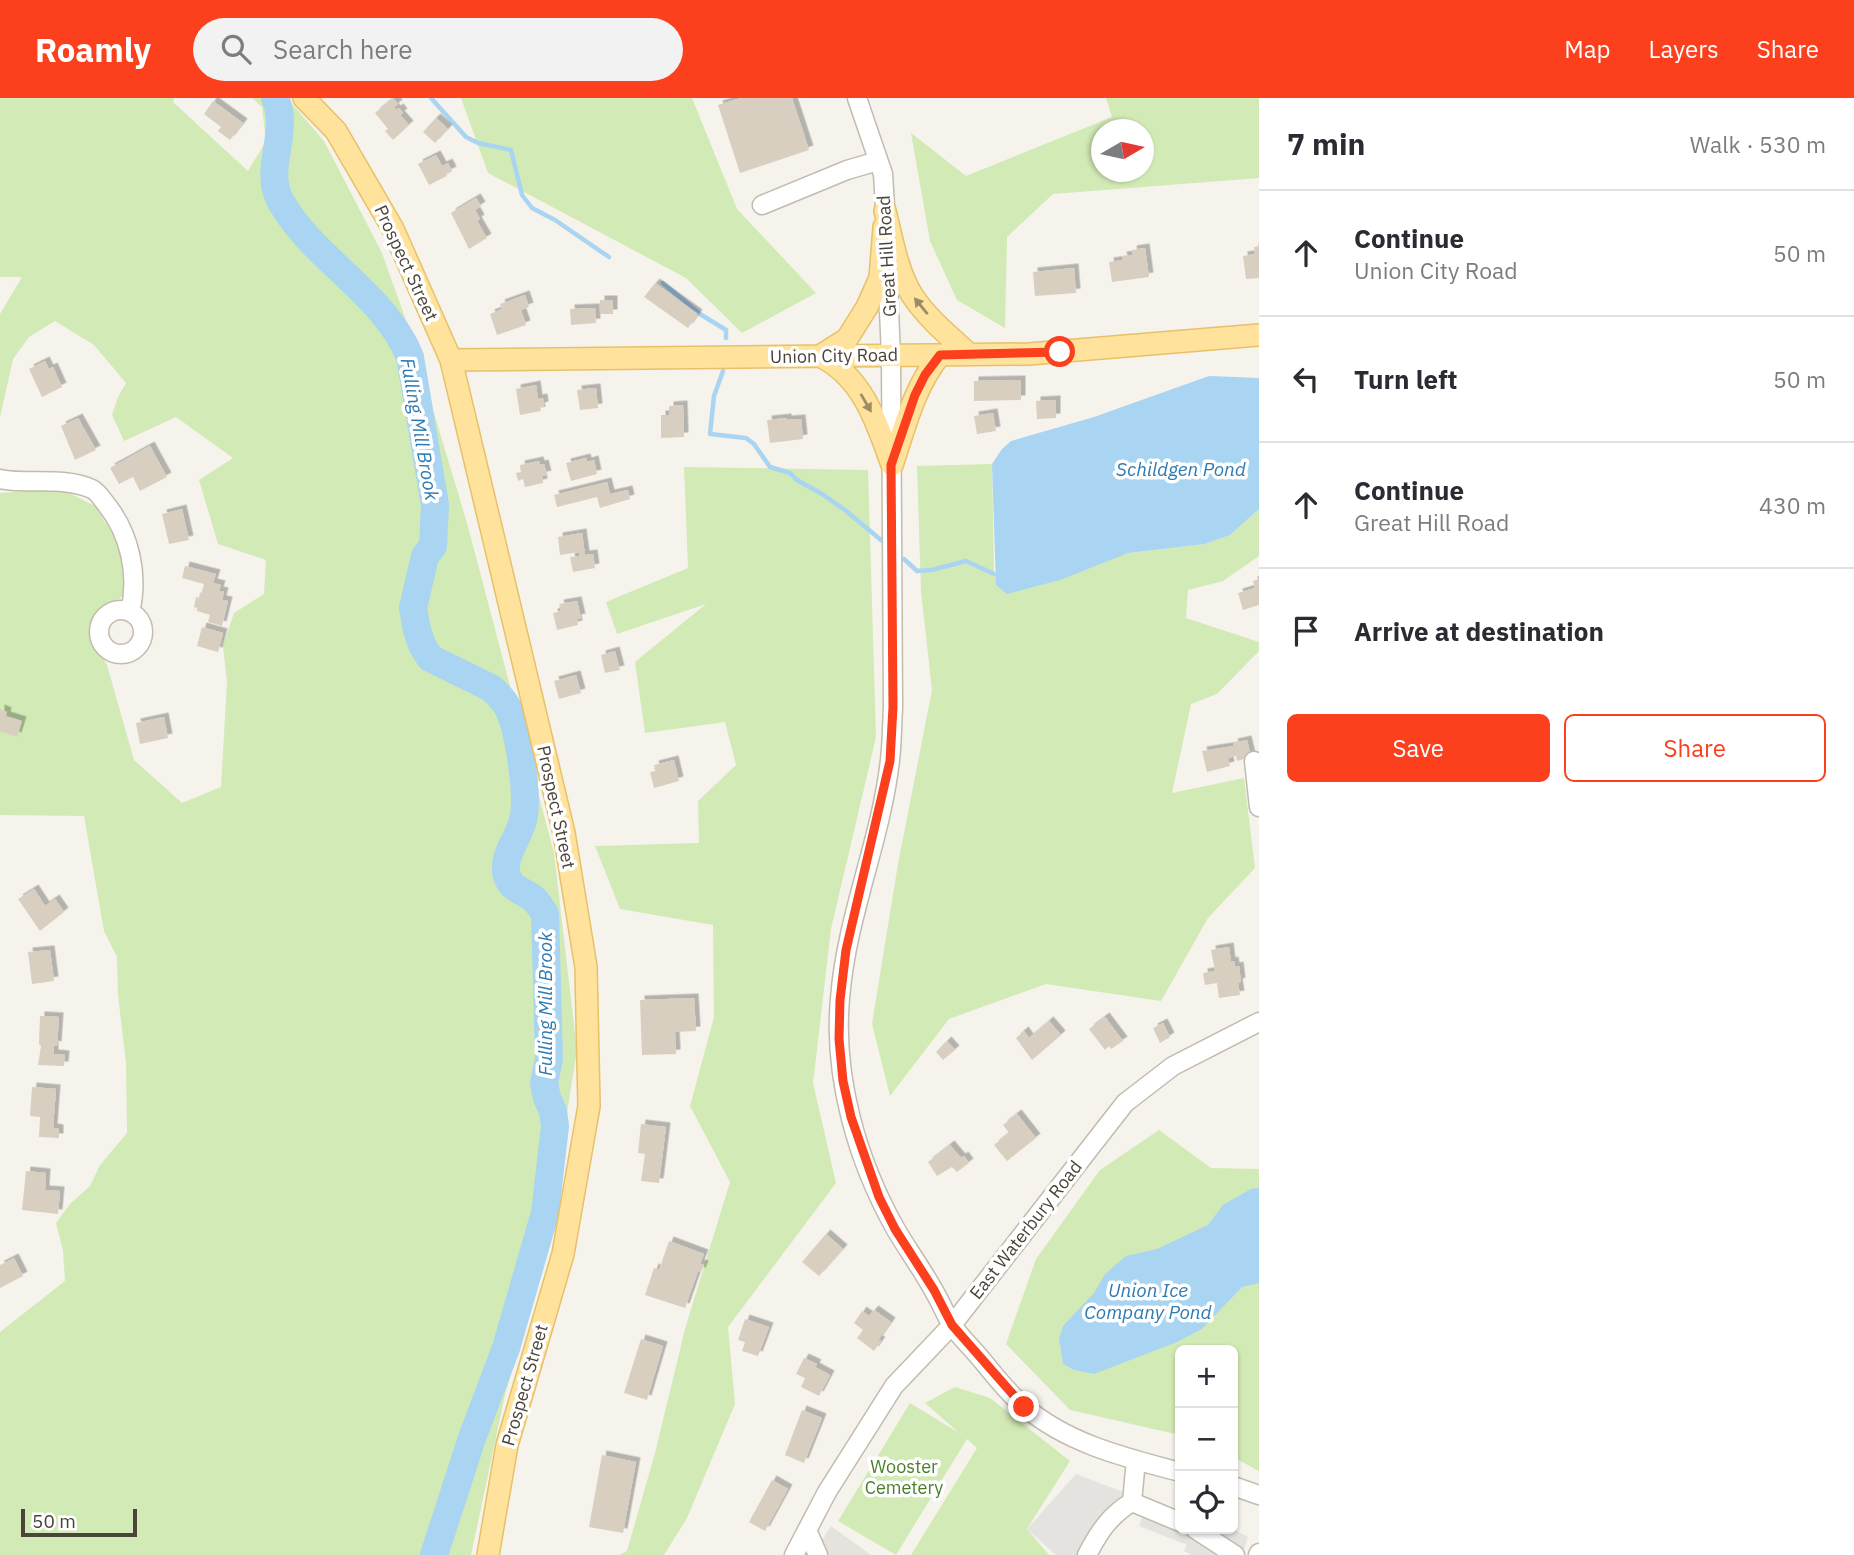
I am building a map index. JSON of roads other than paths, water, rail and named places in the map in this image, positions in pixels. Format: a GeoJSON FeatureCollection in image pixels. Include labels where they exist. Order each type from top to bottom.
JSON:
{"type":"FeatureCollection","features":[{"type":"Feature","properties":{"kind":"main road","name":"Prospect Street"},"geometry":{"type":"LineString","coordinates":[[304,98],[336,131],[393,229],[451,360],[564,833],[586,967],[589,1106],[563,1254],[507,1445],[488,1555]]}},
{"type":"Feature","properties":{"kind":"main road"},"geometry":{"type":"LineString","coordinates":[[885,211],[902,273],[911,294],[940,329],[970,354]]}},
{"type":"Feature","properties":{"kind":"main road"},"geometry":{"type":"LineString","coordinates":[[885,211],[880,278],[876,288],[847,339],[820,356],[837,365],[854,381],[876,420],[891,465]]}},
{"type":"Feature","properties":{"kind":"main road","name":"Union City Road"},"geometry":{"type":"LineString","coordinates":[[451,360],[891,356],[1072,351],[1259,335]]}},
{"type":"Feature","properties":{"kind":"main road"},"geometry":{"type":"LineString","coordinates":[[891,465],[915,395],[925,375],[940,355]]}},
{"type":"Feature","properties":{"kind":"street","name":"Great Hill Road"},"geometry":{"type":"LineString","coordinates":[[857,98],[883,174],[891,356],[893,707],[890,761],[846,950],[840,1000],[839,1039],[843,1081],[851,1117],[879,1197],[952,1325],[1024,1407],[1052,1426],[1080,1440],[1176,1471]]}},
{"type":"Feature","properties":{"kind":"street"},"geometry":{"type":"LineString","coordinates":[[762,205],[847,170],[878,161]]}},
{"type":"Feature","properties":{"kind":"street"},"geometry":{"type":"LineString","coordinates":[[0,479],[59,481],[94,489],[115,515],[131,551],[135,595],[130,612]]}},
{"type":"Feature","properties":{"kind":"street"},"geometry":{"type":"LineString","coordinates":[[1254,761],[1259,807]]}},
{"type":"Feature","properties":{"kind":"street","name":"East Waterbury Road"},"geometry":{"type":"LineString","coordinates":[[794,1555],[827,1492],[894,1386],[952,1325],[1125,1103],[1173,1066],[1259,1022]]}},
{"type":"Feature","properties":{"kind":"street"},"geometry":{"type":"LineString","coordinates":[[1132,1502],[1136,1460]]}},
{"type":"Feature","properties":{"kind":"street"},"geometry":{"type":"LineString","coordinates":[[1238,1488],[1259,1495]]}},
{"type":"Feature","properties":{"kind":"street"},"geometry":{"type":"LineString","coordinates":[[1132,1502],[1175,1520]]}},
{"type":"Feature","properties":{"kind":"street"},"geometry":{"type":"LineString","coordinates":[[1087,1555],[1106,1521],[1132,1502]]}},
{"type":"Feature","properties":{"kind":"street"},"geometry":{"type":"LineString","coordinates":[[807,1530],[818,1555]]}},
{"type":"Feature","properties":{"kind":"street"},"geometry":{"type":"LineString","coordinates":[[1203,1534],[1235,1555]]}},
{"type":"Feature","properties":{"kind":"water","name":"Schildgen Pond"},"geometry":{"type":"Polygon","coordinates":[[[1209,376],[1259,378],[1259,509],[1230,535],[1205,544],[1128,553],[1060,580],[1007,594],[996,585],[992,464],[1002,449],[1011,441],[1094,417],[1209,376]]]}},
{"type":"Feature","properties":{"kind":"water","name":"Union Ice Company Pond"},"geometry":{"type":"Polygon","coordinates":[[[1259,1188],[1259,1283],[1242,1287],[1202,1329],[1177,1342],[1094,1374],[1074,1370],[1063,1364],[1059,1338],[1063,1326],[1094,1293],[1105,1274],[1126,1256],[1157,1249],[1208,1225],[1223,1205],[1251,1189],[1259,1188]]]}},
{"type":"Feature","properties":{"kind":"waterway","name":"Fulling Mill Brook"},"geometry":{"type":"LineString","coordinates":[[275,98],[280,124],[274,176],[281,202],[312,242],[383,314],[410,357],[435,505],[433,546],[425,556],[413,608],[417,630],[430,658],[491,688],[508,708],[519,747],[525,810],[506,862],[507,876],[516,888],[535,900],[545,914],[549,1059],[544,1083],[555,1126],[545,1213],[506,1348],[472,1438],[434,1555]]}},
{"type":"Feature","properties":{"kind":"waterway"},"geometry":{"type":"LineString","coordinates":[[431,98],[466,137],[478,143],[511,150],[522,195],[532,208],[555,220],[609,257]]}},
{"type":"Feature","properties":{"kind":"waterway"},"geometry":{"type":"LineString","coordinates":[[663,283],[700,314],[726,330],[726,338]]}},
{"type":"Feature","properties":{"kind":"waterway"},"geometry":{"type":"LineString","coordinates":[[723,371],[714,396],[710,434],[746,438],[754,444],[770,467],[790,473],[822,494],[881,540]]}},
{"type":"Feature","properties":{"kind":"waterway"},"geometry":{"type":"LineString","coordinates":[[904,559],[917,571],[966,561],[994,574]]}},
{"type":"Feature","properties":{"kind":"park label","name":"Wooster Cemetery"},"geometry":{"type":"Point","coordinates":[904,1477]}}]}
